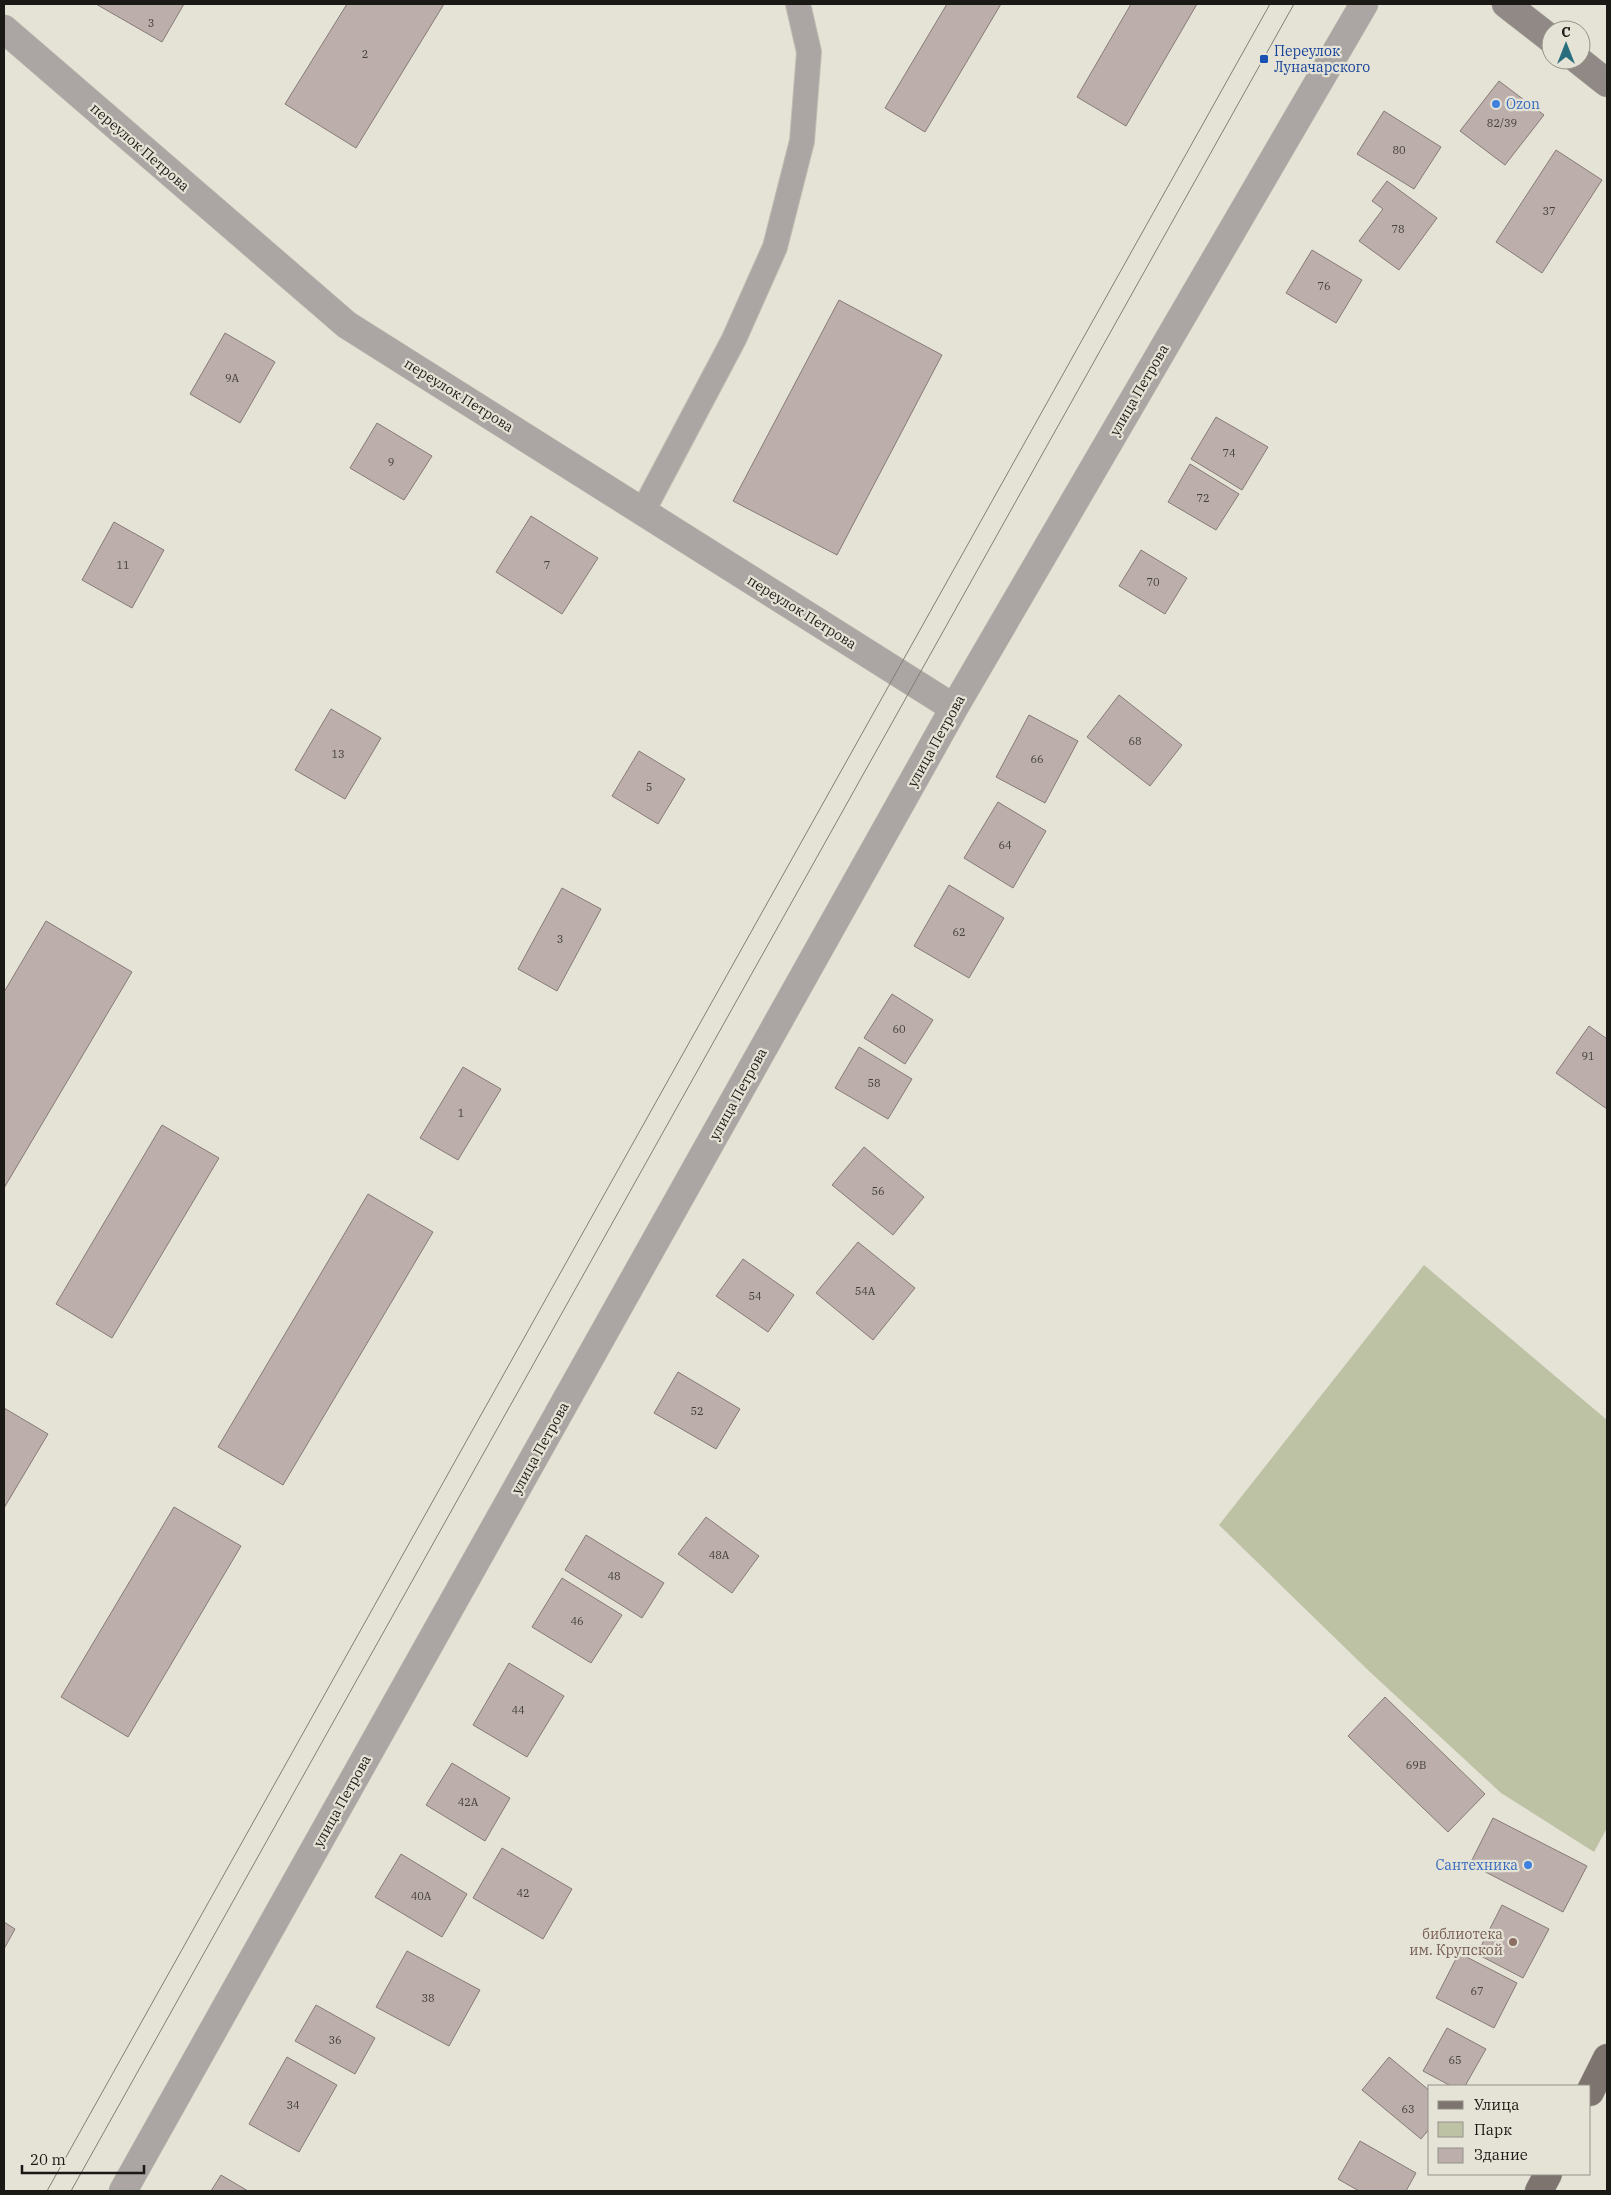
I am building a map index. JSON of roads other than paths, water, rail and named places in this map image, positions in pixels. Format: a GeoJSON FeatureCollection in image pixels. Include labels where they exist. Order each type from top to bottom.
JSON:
{"type":"FeatureCollection","features":[{"type":"Feature","properties":{"kind":"main road"},"geometry":{"type":"LineString","coordinates":[[1591,2090],[1607,2058]]}},
{"type":"Feature","properties":{"kind":"main road"},"geometry":{"type":"LineString","coordinates":[[1539,2191],[1547,2175]]}},
{"type":"Feature","properties":{"kind":"street","name":"улица Петрова"},"geometry":{"type":"LineString","coordinates":[[124,2191],[954,708],[1364,4]]}},
{"type":"Feature","properties":{"kind":"street"},"geometry":{"type":"LineString","coordinates":[[1506,4],[1541,31]]}},
{"type":"Feature","properties":{"kind":"street","name":"переулок Петрова"},"geometry":{"type":"LineString","coordinates":[[4,30],[347,325],[954,708]]}},
{"type":"Feature","properties":{"kind":"street"},"geometry":{"type":"LineString","coordinates":[[1591,70],[1607,83]]}},
{"type":"Feature","properties":{"kind":"lane"},"geometry":{"type":"LineString","coordinates":[[643,511],[734,339],[776,247],[802,141],[809,52],[798,4]]}},
{"type":"Feature","properties":{"kind":"tram line"},"geometry":{"type":"LineString","coordinates":[[47,2191],[1270,4]]}},
{"type":"Feature","properties":{"kind":"tram line"},"geometry":{"type":"LineString","coordinates":[[71,2191],[1294,4]]}},
{"type":"Feature","properties":{"kind":"place","name":"Переулок Луначарского"},"geometry":{"type":"Point","coordinates":[1264,59]}},
{"type":"Feature","properties":{"kind":"place","name":"Ozon"},"geometry":{"type":"Point","coordinates":[1496,104]}},
{"type":"Feature","properties":{"kind":"place","name":"Сантехника"},"geometry":{"type":"Point","coordinates":[1528,1865]}},
{"type":"Feature","properties":{"kind":"place","name":"библиотека им. Крупской"},"geometry":{"type":"Point","coordinates":[1513,1942]}}]}
